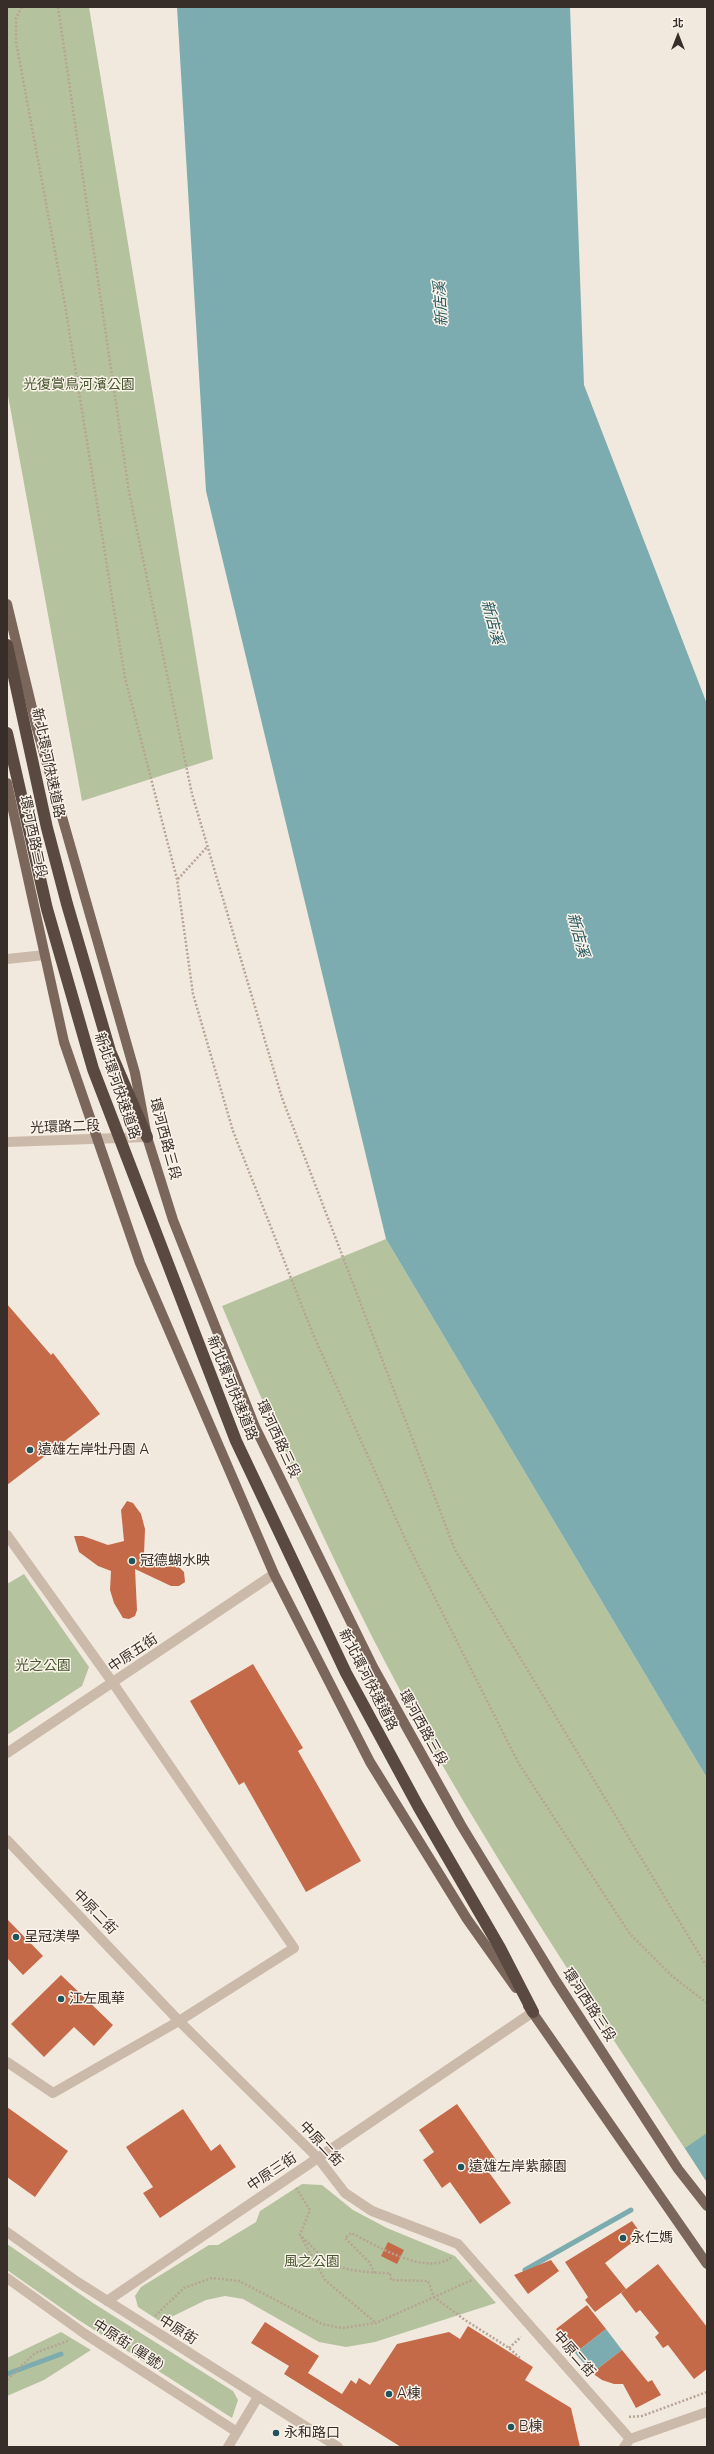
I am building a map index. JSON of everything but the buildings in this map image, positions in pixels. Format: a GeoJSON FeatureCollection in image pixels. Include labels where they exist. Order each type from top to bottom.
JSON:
{"type":"FeatureCollection","features":[{"type":"Feature","properties":{"kind":"highway","name":"新北環河快速道路"},"geometry":{"type":"LineString","coordinates":[[7,645],[47,828],[110,1051],[148,1137]]}},
{"type":"Feature","properties":{"kind":"highway","name":"新北環河快速道路"},"geometry":{"type":"LineString","coordinates":[[7,734],[47,909],[93,1069],[150,1222],[236,1441],[346,1673],[418,1806],[500,1948],[533,2012]]}},
{"type":"Feature","properties":{"kind":"main road","name":"環河西路三段"},"geometry":{"type":"LineString","coordinates":[[7,604],[37,729],[135,1074],[148,1137],[173,1220],[255,1426],[374,1667],[461,1825],[556,1981],[678,2170],[707,2206]]}},
{"type":"Feature","properties":{"kind":"main road","name":"環河西路三段"},"geometry":{"type":"LineString","coordinates":[[7,783],[64,1042],[96,1140],[140,1263],[274,1574],[370,1762],[467,1919],[707,2264]]}},
{"type":"Feature","properties":{"kind":"street"},"geometry":{"type":"LineString","coordinates":[[7,959],[45,955]]}},
{"type":"Feature","properties":{"kind":"street","name":"光環路二段"},"geometry":{"type":"LineString","coordinates":[[7,1142],[148,1137]]}},
{"type":"Feature","properties":{"kind":"street"},"geometry":{"type":"LineString","coordinates":[[7,1535],[113,1683],[294,1948],[179,2021],[53,2093],[7,2062]]}},
{"type":"Feature","properties":{"kind":"street","name":"中原五街"},"geometry":{"type":"LineString","coordinates":[[7,1754],[274,1574]]}},
{"type":"Feature","properties":{"kind":"street","name":"中原二街"},"geometry":{"type":"LineString","coordinates":[[7,1840],[179,2021],[318,2158],[346,2193],[372,2211],[458,2244],[627,2443],[707,2412]]}},
{"type":"Feature","properties":{"kind":"street","name":"中原三街"},"geometry":{"type":"LineString","coordinates":[[107,2302],[533,2012]]}},
{"type":"Feature","properties":{"kind":"street","name":"中原街"},"geometry":{"type":"LineString","coordinates":[[7,2232],[107,2302],[338,2447]]}},
{"type":"Feature","properties":{"kind":"street","name":"中原街 (單號)"},"geometry":{"type":"LineString","coordinates":[[7,2278],[85,2334],[237,2432]]}},
{"type":"Feature","properties":{"kind":"street"},"geometry":{"type":"LineString","coordinates":[[228,2447],[258,2397]]}},
{"type":"Feature","properties":{"kind":"path"},"geometry":{"type":"LineString","coordinates":[[22,7],[16,18],[16,42],[65,305],[125,678],[177,879],[193,994],[233,1131],[313,1334],[406,1541],[523,1771],[630,1934],[672,1976],[707,2003]]}},
{"type":"Feature","properties":{"kind":"path"},"geometry":{"type":"LineString","coordinates":[[58,7],[129,492],[192,794],[282,1098],[455,1550],[707,1967]]}},
{"type":"Feature","properties":{"kind":"path"},"geometry":{"type":"LineString","coordinates":[[177,879],[208,847]]}},
{"type":"Feature","properties":{"kind":"path"},"geometry":{"type":"LineString","coordinates":[[289,2178],[310,2210],[300,2235]]}},
{"type":"Feature","properties":{"kind":"path"},"geometry":{"type":"LineString","coordinates":[[300,2235],[328,2262],[375,2273],[390,2273],[391,2280],[428,2281],[434,2297],[465,2320],[509,2348],[521,2359]]}},
{"type":"Feature","properties":{"kind":"path"},"geometry":{"type":"LineString","coordinates":[[300,2235],[325,2280],[376,2323]]}},
{"type":"Feature","properties":{"kind":"path"},"geometry":{"type":"LineString","coordinates":[[369,2262],[375,2273]]}},
{"type":"Feature","properties":{"kind":"path"},"geometry":{"type":"LineString","coordinates":[[7,2380],[35,2353],[103,2326],[120,2336],[144,2325],[184,2288],[212,2278],[239,2281],[322,2324],[342,2328],[376,2323],[477,2278]]}},
{"type":"Feature","properties":{"kind":"green space","name":"光復賞鳥河濱公園"},"geometry":{"type":"Polygon","coordinates":[[[7,7],[89,7],[213,759],[82,801],[7,390],[7,7]]]}},
{"type":"Feature","properties":{"kind":"green space"},"geometry":{"type":"Polygon","coordinates":[[[386,1239],[707,1778],[707,2182],[518,1891],[446,1772],[412,1712],[360,1613],[312,1511],[222,1306],[386,1239]]]}},
{"type":"Feature","properties":{"kind":"green space","name":"光之公園"},"geometry":{"type":"Polygon","coordinates":[[[24,1574],[89,1667],[82,1686],[7,1735],[7,1584],[24,1574]]]}},
{"type":"Feature","properties":{"kind":"green space","name":"風之公園"},"geometry":{"type":"Polygon","coordinates":[[[302,2184],[322,2185],[353,2210],[387,2228],[455,2256],[496,2303],[375,2342],[346,2347],[319,2342],[243,2299],[225,2296],[206,2300],[161,2322],[138,2307],[135,2296],[141,2287],[209,2245],[218,2245],[256,2222],[260,2211],[302,2184]]]}},
{"type":"Feature","properties":{"kind":"green space"},"geometry":{"type":"Polygon","coordinates":[[[7,2244],[93,2303],[233,2391],[238,2400],[232,2418],[77,2319],[7,2270],[7,2244]]]}},
{"type":"Feature","properties":{"kind":"green space"},"geometry":{"type":"Polygon","coordinates":[[[61,2332],[91,2350],[44,2380],[7,2396],[7,2358],[61,2332]]]}},
{"type":"Feature","properties":{"kind":"water","name":"新店溪"},"geometry":{"type":"Polygon","coordinates":[[[177,7],[570,7],[584,385],[707,704],[707,1778],[386,1239],[206,491],[177,7]]]}},
{"type":"Feature","properties":{"kind":"water"},"geometry":{"type":"Polygon","coordinates":[[[707,2133],[707,2180],[706,2181],[685,2148],[707,2133]]]}},
{"type":"Feature","properties":{"kind":"water"},"geometry":{"type":"Polygon","coordinates":[[[606,2329],[622,2350],[592,2373],[575,2353],[606,2329]]]}},
{"type":"Feature","properties":{"kind":"waterway"},"geometry":{"type":"LineString","coordinates":[[525,2270],[631,2210]]}},
{"type":"Feature","properties":{"kind":"waterway"},"geometry":{"type":"LineString","coordinates":[[7,2374],[61,2354]]}},
{"type":"Feature","properties":{"kind":"place","name":"遠雄左岸牡丹園 A"},"geometry":{"type":"Point","coordinates":[30,1450]}},
{"type":"Feature","properties":{"kind":"place","name":"冠德蝴水映"},"geometry":{"type":"Point","coordinates":[132,1561]}},
{"type":"Feature","properties":{"kind":"place","name":"呈冠渼學"},"geometry":{"type":"Point","coordinates":[16,1937]}},
{"type":"Feature","properties":{"kind":"place","name":"江左風華"},"geometry":{"type":"Point","coordinates":[61,1999]}},
{"type":"Feature","properties":{"kind":"place","name":"遠雄左岸紫藤園"},"geometry":{"type":"Point","coordinates":[461,2167]}},
{"type":"Feature","properties":{"kind":"place","name":"永仁媽"},"geometry":{"type":"Point","coordinates":[623,2238]}},
{"type":"Feature","properties":{"kind":"place","name":"A棟"},"geometry":{"type":"Point","coordinates":[389,2394]}},
{"type":"Feature","properties":{"kind":"place","name":"B棟"},"geometry":{"type":"Point","coordinates":[511,2427]}},
{"type":"Feature","properties":{"kind":"place","name":"永和路口"},"geometry":{"type":"Point","coordinates":[276,2433]}}]}
